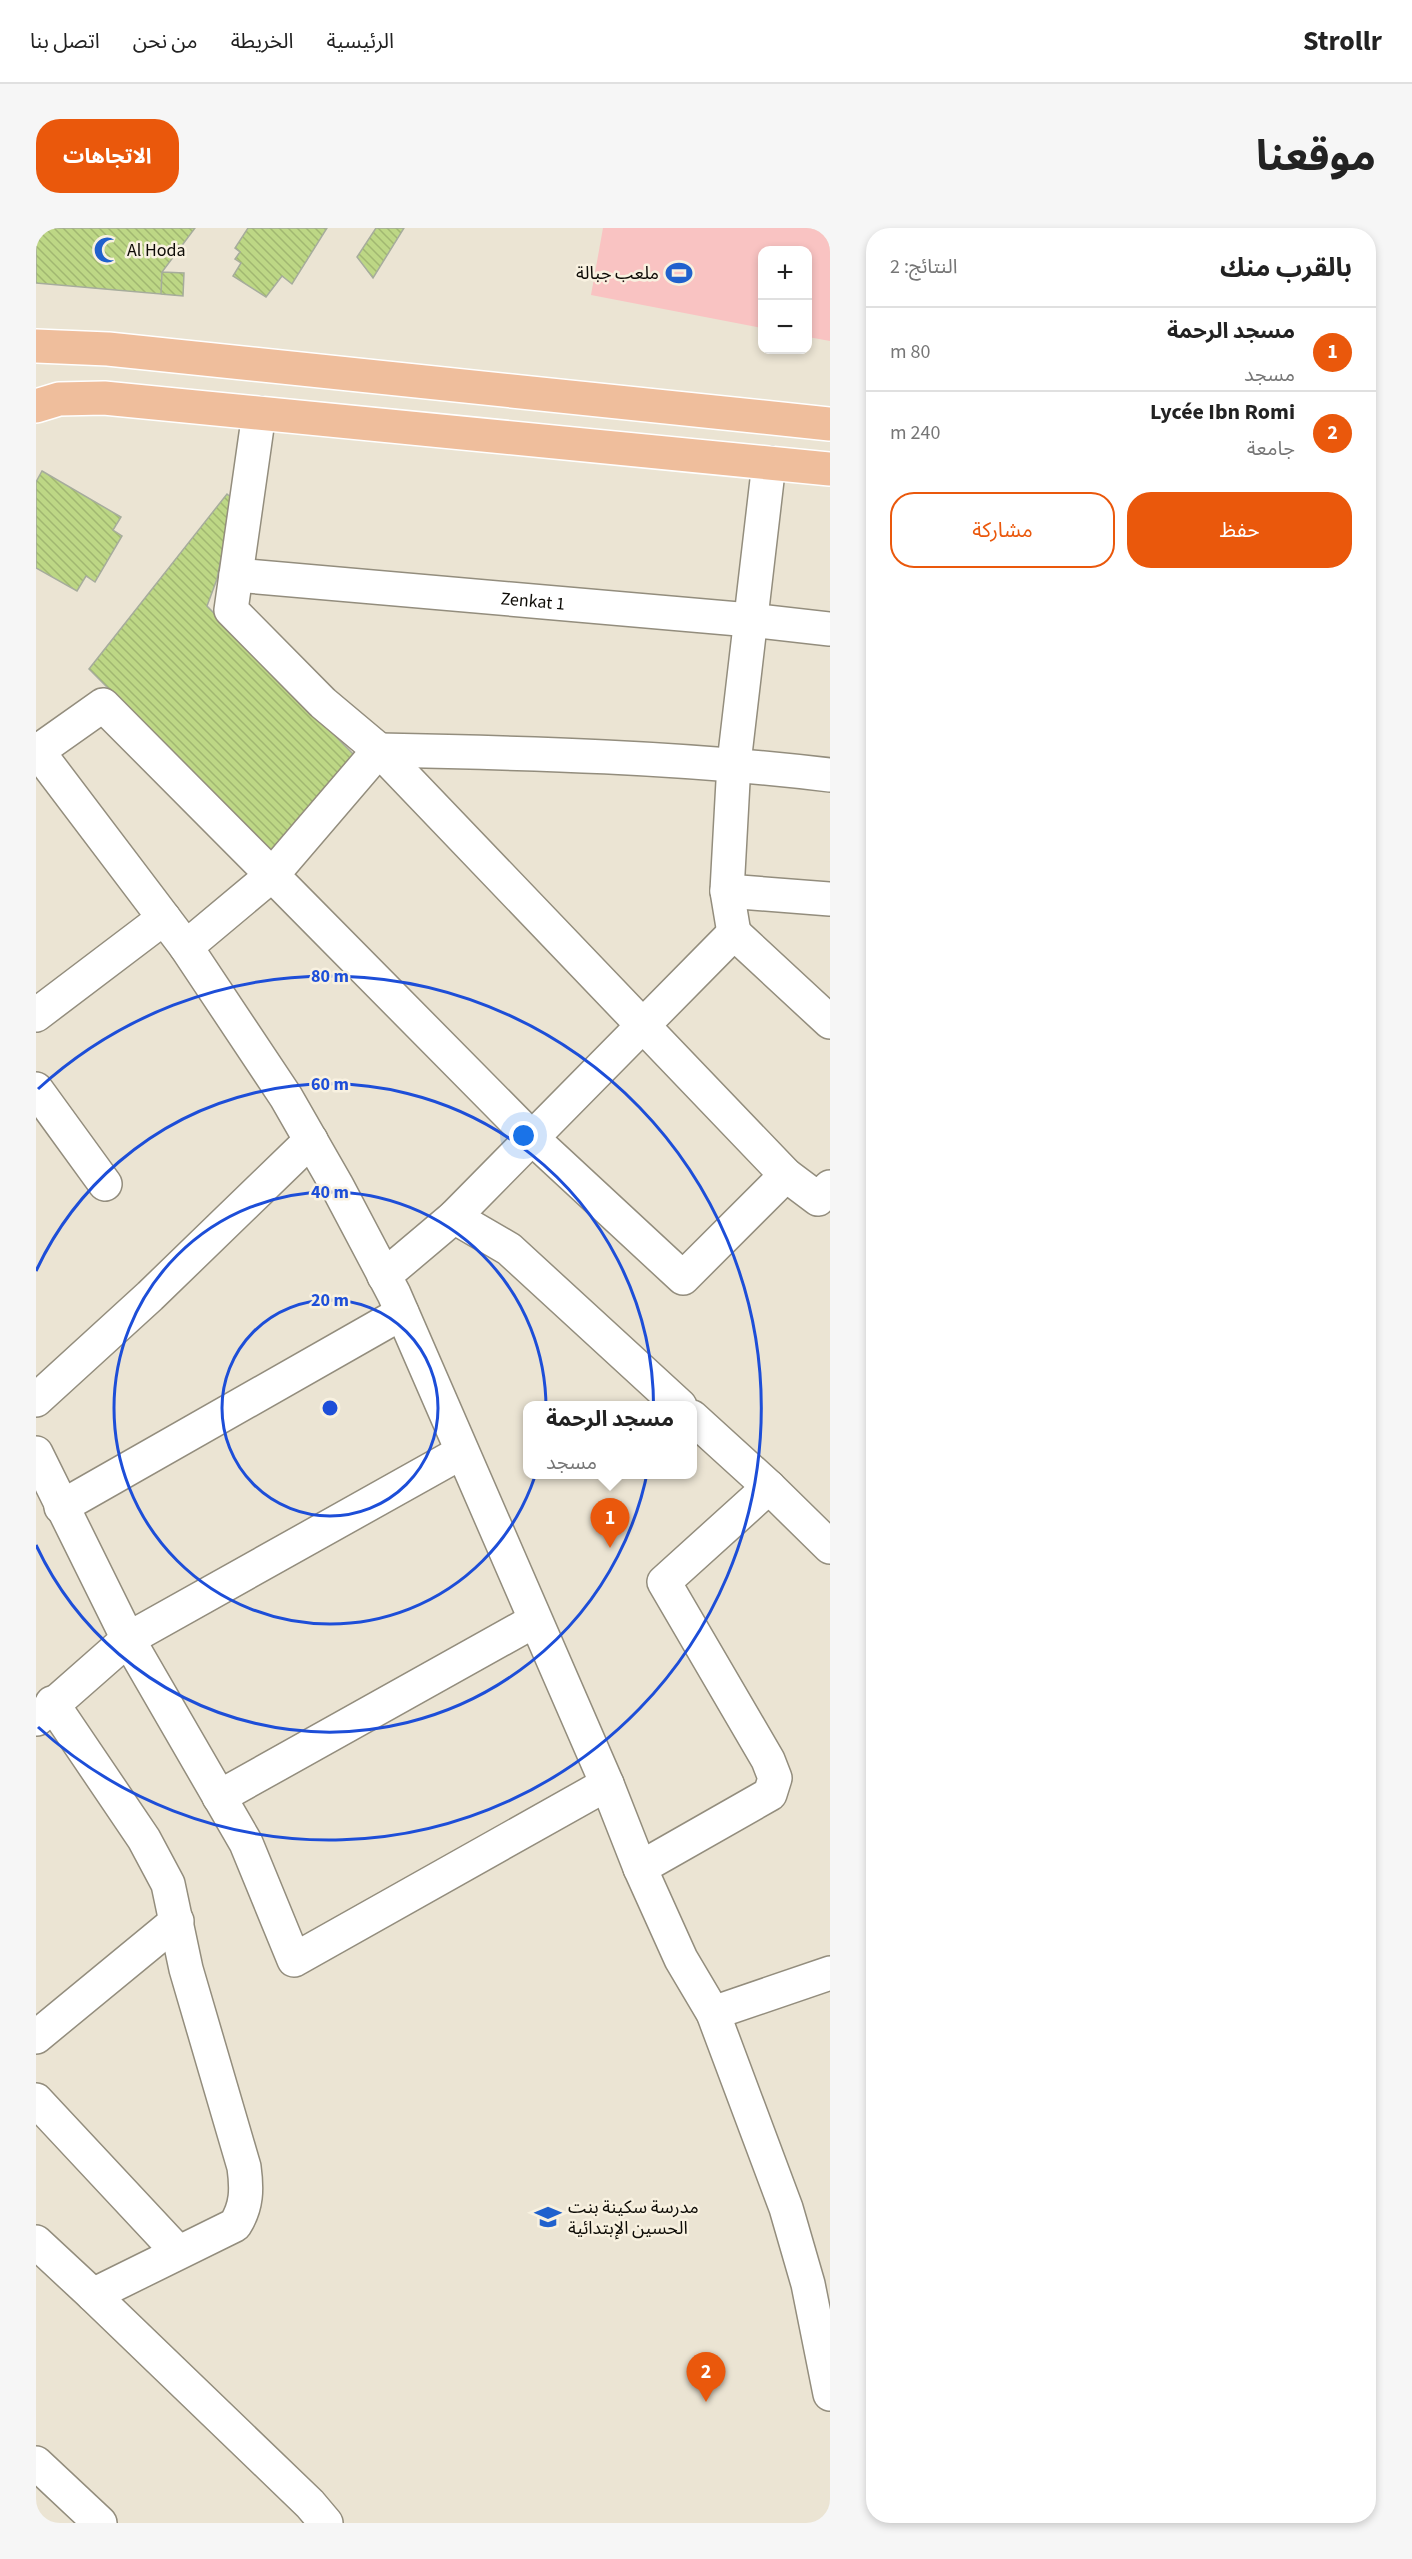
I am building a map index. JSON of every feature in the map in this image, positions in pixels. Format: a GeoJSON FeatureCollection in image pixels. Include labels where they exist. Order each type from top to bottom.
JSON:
{"type":"FeatureCollection","features":[{"type":"Feature","properties":{"kind":"main road"},"geometry":{"type":"LineString","coordinates":[[36,346],[108,349],[830,424]]}},
{"type":"Feature","properties":{"kind":"main road"},"geometry":{"type":"LineString","coordinates":[[36,406],[59,399],[104,398],[830,469]]}},
{"type":"Feature","properties":{"kind":"street"},"geometry":{"type":"LineString","coordinates":[[259,413],[231,610],[323,703],[379,750],[644,1024],[786,1175],[818,1199],[830,1187]]}},
{"type":"Feature","properties":{"kind":"street"},"geometry":{"type":"LineString","coordinates":[[769,463],[734,763],[727,891],[734,933],[830,1022]]}},
{"type":"Feature","properties":{"kind":"street","name":"Zenkat 1"},"geometry":{"type":"LineString","coordinates":[[236,575],[830,629]]}},
{"type":"Feature","properties":{"kind":"street"},"geometry":{"type":"LineString","coordinates":[[786,1175],[683,1278],[532,1138],[103,705],[39,760],[186,947],[286,1097],[402,1313],[534,1621],[607,1784],[640,1868],[681,1959],[713,2013],[786,2208],[808,2284],[830,2394]]}},
{"type":"Feature","properties":{"kind":"street"},"geometry":{"type":"LineString","coordinates":[[379,750],[552,753],[734,763],[830,775]]}},
{"type":"Feature","properties":{"kind":"street"},"geometry":{"type":"LineString","coordinates":[[186,947],[272,875],[379,750]]}},
{"type":"Feature","properties":{"kind":"street"},"geometry":{"type":"LineString","coordinates":[[727,891],[830,899]]}},
{"type":"Feature","properties":{"kind":"street"},"geometry":{"type":"LineString","coordinates":[[36,1015],[164,918]]}},
{"type":"Feature","properties":{"kind":"street"},"geometry":{"type":"LineString","coordinates":[[384,1276],[454,1216],[734,933]]}},
{"type":"Feature","properties":{"kind":"street"},"geometry":{"type":"LineString","coordinates":[[36,1089],[105,1184]]}},
{"type":"Feature","properties":{"kind":"street"},"geometry":{"type":"LineString","coordinates":[[36,1400],[150,1296],[311,1140]]}},
{"type":"Feature","properties":{"kind":"street"},"geometry":{"type":"LineString","coordinates":[[454,1216],[509,1250],[675,1401]]}},
{"type":"Feature","properties":{"kind":"street"},"geometry":{"type":"LineString","coordinates":[[61,1507],[402,1313]]}},
{"type":"Feature","properties":{"kind":"street"},"geometry":{"type":"LineString","coordinates":[[697,1421],[830,1547]]}},
{"type":"Feature","properties":{"kind":"street"},"geometry":{"type":"LineString","coordinates":[[93,2295],[236,2225],[244,2211],[246,2186],[244,2167],[186,1969],[168,1884],[144,1839],[44,1712],[128,1639],[462,1452]]}},
{"type":"Feature","properties":{"kind":"street"},"geometry":{"type":"LineString","coordinates":[[36,1454],[128,1639],[246,1844],[294,1960],[607,1784]]}},
{"type":"Feature","properties":{"kind":"street"},"geometry":{"type":"LineString","coordinates":[[640,1868],[770,1794],[775,1778],[768,1760],[664,1582],[769,1487]]}},
{"type":"Feature","properties":{"kind":"street"},"geometry":{"type":"LineString","coordinates":[[219,1797],[534,1621]]}},
{"type":"Feature","properties":{"kind":"street"},"geometry":{"type":"LineString","coordinates":[[36,2037],[177,1921]]}},
{"type":"Feature","properties":{"kind":"street"},"geometry":{"type":"LineString","coordinates":[[713,2013],[830,1973]]}},
{"type":"Feature","properties":{"kind":"street"},"geometry":{"type":"LineString","coordinates":[[36,2100],[178,2252]]}},
{"type":"Feature","properties":{"kind":"street"},"geometry":{"type":"LineString","coordinates":[[36,2242],[326,2523]]}},
{"type":"Feature","properties":{"kind":"street"},"geometry":{"type":"LineString","coordinates":[[36,2463],[86,2518]]}},
{"type":"Feature","properties":{"kind":"shaded area","name":"ملعب جبالة"},"geometry":{"type":"Polygon","coordinates":[[[603,228],[830,228],[830,341],[812,338],[812,246],[758,246],[758,327],[591,295],[603,228]]]}},
{"type":"Feature","properties":{"kind":"building","name":"Al Hoda"},"geometry":{"type":"Polygon","coordinates":[[[36,228],[195,228],[162,272],[161,294],[36,283],[36,228]]]}},
{"type":"Feature","properties":{"kind":"building"},"geometry":{"type":"Polygon","coordinates":[[[248,228],[327,228],[292,284],[282,276],[266,297],[233,276],[241,263],[235,259],[240,252],[235,248],[248,228]]]}},
{"type":"Feature","properties":{"kind":"building"},"geometry":{"type":"Polygon","coordinates":[[[376,228],[404,228],[373,278],[357,257],[376,228]]]}},
{"type":"Feature","properties":{"kind":"building"},"geometry":{"type":"Polygon","coordinates":[[[162,272],[184,273],[183,296],[161,294],[162,272]]]}},
{"type":"Feature","properties":{"kind":"building"},"geometry":{"type":"Polygon","coordinates":[[[42,471],[121,517],[113,530],[122,536],[95,582],[86,576],[77,591],[36,568],[36,482],[42,471]]]}},
{"type":"Feature","properties":{"kind":"building"},"geometry":{"type":"Polygon","coordinates":[[[227,494],[233,499],[217,579],[207,606],[359,760],[271,852],[89,669],[227,494]]]}},
{"type":"Feature","properties":{"kind":"place","name":"Al Hoda"},"geometry":{"type":"Point","coordinates":[107,250]}},
{"type":"Feature","properties":{"kind":"place","name":"ملعب جبالة"},"geometry":{"type":"Point","coordinates":[679,273]}},
{"type":"Feature","properties":{"kind":"place","name":"مسجد الرحمة"},"geometry":{"type":"Point","coordinates":[610,1548]}},
{"type":"Feature","properties":{"kind":"place","name":"مدرسة سكينة بنت الحسين الإبتدائية"},"geometry":{"type":"Point","coordinates":[548,2217]}},
{"type":"Feature","properties":{"kind":"place","name":"Lycée Ibn Romi"},"geometry":{"type":"Point","coordinates":[706,2402]}}]}
